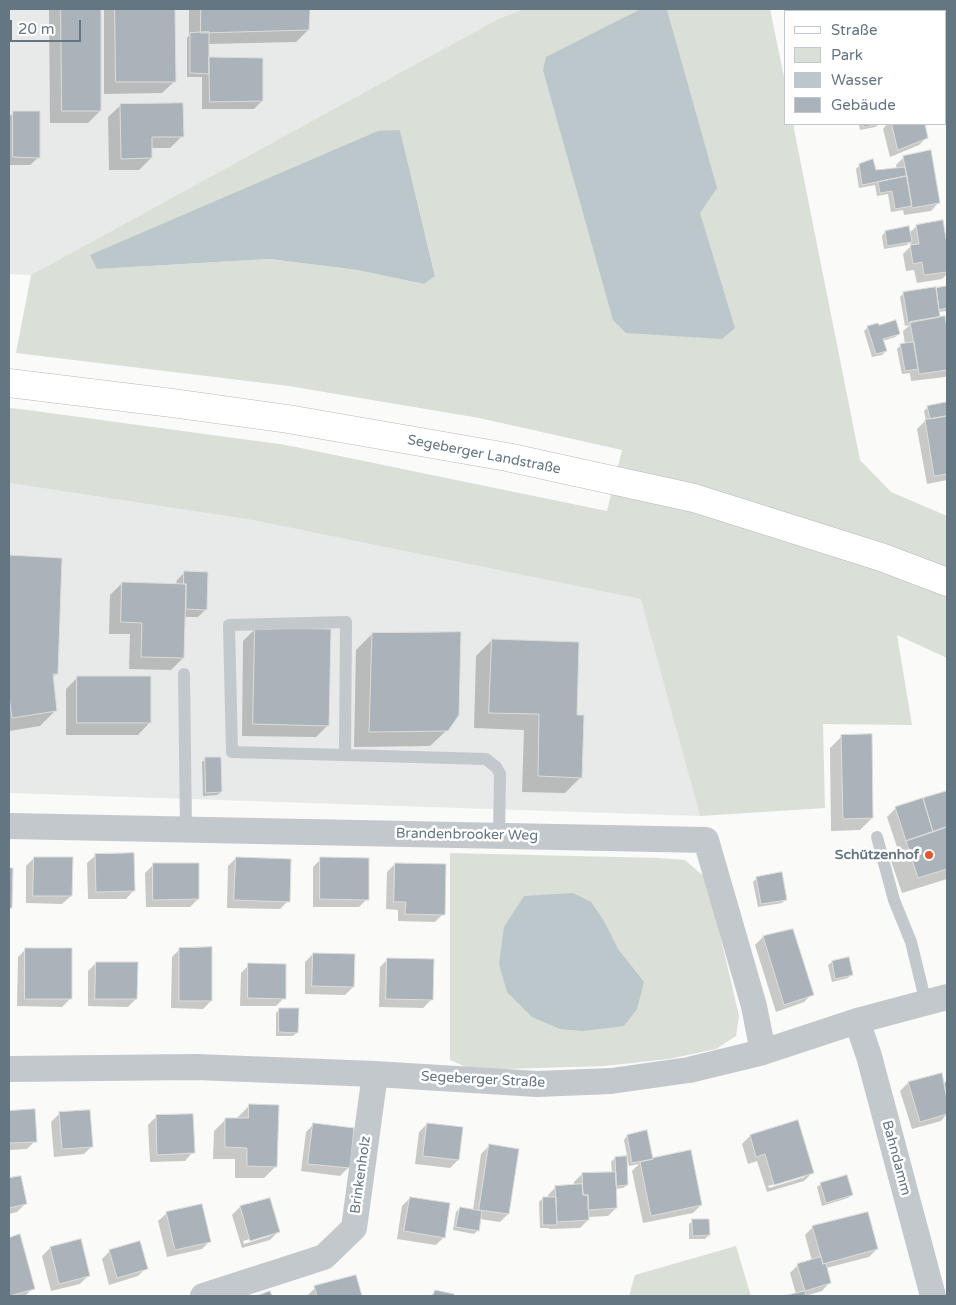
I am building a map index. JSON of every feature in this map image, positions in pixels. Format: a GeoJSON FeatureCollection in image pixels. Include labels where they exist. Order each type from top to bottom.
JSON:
{"type":"FeatureCollection","features":[{"type":"Feature","properties":{"kind":"main road","name":"Segeberger Landstraße"},"geometry":{"type":"LineString","coordinates":[[9,384],[288,419],[507,457],[694,498],[881,557],[947,582]]}},
{"type":"Feature","properties":{"kind":"street","name":"Brandenbrooker Weg"},"geometry":{"type":"LineString","coordinates":[[9,826],[706,840],[754,1006],[763,1052]]}},
{"type":"Feature","properties":{"kind":"street","name":"Segeberger Straße"},"geometry":{"type":"LineString","coordinates":[[9,1069],[196,1067],[375,1074],[536,1084],[611,1082],[689,1070],[763,1052],[857,1021],[936,1000]]}},
{"type":"Feature","properties":{"kind":"street","name":"Bahndamm"},"geometry":{"type":"LineString","coordinates":[[857,1021],[869,1056],[933,1296]]}},
{"type":"Feature","properties":{"kind":"street","name":"Brinkenholz"},"geometry":{"type":"LineString","coordinates":[[203,1296],[324,1257],[354,1228],[375,1074]]}},
{"type":"Feature","properties":{"kind":"lane"},"geometry":{"type":"LineString","coordinates":[[345,755],[346,622],[230,625],[232,752],[486,759],[496,767],[500,774],[499,836]]}},
{"type":"Feature","properties":{"kind":"lane"},"geometry":{"type":"LineString","coordinates":[[184,674],[186,830]]}},
{"type":"Feature","properties":{"kind":"lane"},"geometry":{"type":"LineString","coordinates":[[877,837],[894,900],[936,1000]]}},
{"type":"Feature","properties":{"kind":"shaded area"},"geometry":{"type":"Polygon","coordinates":[[[9,9],[524,9],[498,19],[31,275],[9,274],[9,9]]]}},
{"type":"Feature","properties":{"kind":"shaded area"},"geometry":{"type":"Polygon","coordinates":[[[9,483],[252,520],[642,599],[700,816],[9,793],[9,483]]]}},
{"type":"Feature","properties":{"kind":"green space"},"geometry":{"type":"Polygon","coordinates":[[[524,9],[770,9],[784,77],[784,125],[793,125],[860,460],[891,492],[947,516],[947,658],[897,635],[912,725],[823,724],[825,808],[700,816],[641,599],[252,520],[9,483],[9,408],[286,445],[607,511],[622,450],[479,418],[289,386],[16,353],[31,275],[498,19],[524,9]],[[400,130],[97,269],[269,259],[357,270],[424,284],[435,275],[400,130]]]}},
{"type":"Feature","properties":{"kind":"green space"},"geometry":{"type":"Polygon","coordinates":[[[450,853],[685,860],[707,879],[739,1016],[736,1036],[716,1049],[669,1059],[604,1066],[473,1070],[450,1060],[450,853]]]}},
{"type":"Feature","properties":{"kind":"green space"},"geometry":{"type":"Polygon","coordinates":[[[736,1246],[751,1296],[629,1296],[635,1275],[736,1246]]]}},
{"type":"Feature","properties":{"kind":"water"},"geometry":{"type":"Polygon","coordinates":[[[641,9],[667,10],[717,188],[700,213],[735,328],[722,339],[626,333],[613,320],[543,70],[546,57],[641,9]]]}},
{"type":"Feature","properties":{"kind":"water"},"geometry":{"type":"Polygon","coordinates":[[[400,130],[435,276],[424,284],[357,270],[269,259],[97,269],[90,255],[378,131],[400,130]]]}},
{"type":"Feature","properties":{"kind":"water"},"geometry":{"type":"Polygon","coordinates":[[[573,893],[591,902],[604,921],[618,949],[644,982],[637,1009],[624,1026],[583,1031],[560,1029],[532,1017],[507,992],[499,964],[504,927],[524,896],[573,893]]]}},
{"type":"Feature","properties":{"kind":"building"},"geometry":{"type":"Polygon","coordinates":[[[61,9],[101,9],[101,111],[62,111],[61,9]]]}},
{"type":"Feature","properties":{"kind":"building"},"geometry":{"type":"Polygon","coordinates":[[[115,9],[175,9],[176,82],[116,82],[115,9]]]}},
{"type":"Feature","properties":{"kind":"building"},"geometry":{"type":"Polygon","coordinates":[[[201,9],[310,9],[309,30],[201,33],[201,9]]]}},
{"type":"Feature","properties":{"kind":"building"},"geometry":{"type":"Polygon","coordinates":[[[947,13],[946,32],[946,14],[947,13]]]}},
{"type":"Feature","properties":{"kind":"building"},"geometry":{"type":"Polygon","coordinates":[[[209,32],[209,74],[190,73],[190,33],[209,32]]]}},
{"type":"Feature","properties":{"kind":"building"},"geometry":{"type":"Polygon","coordinates":[[[209,57],[263,58],[263,101],[210,102],[209,57]]]}},
{"type":"Feature","properties":{"kind":"building"},"geometry":{"type":"Polygon","coordinates":[[[183,103],[184,137],[152,137],[152,158],[121,159],[120,104],[183,103]]]}},
{"type":"Feature","properties":{"kind":"building"},"geometry":{"type":"Polygon","coordinates":[[[13,111],[40,111],[40,158],[13,157],[13,111]]]}},
{"type":"Feature","properties":{"kind":"building"},"geometry":{"type":"Polygon","coordinates":[[[892,125],[925,125],[928,138],[898,150],[892,125]]]}},
{"type":"Feature","properties":{"kind":"building"},"geometry":{"type":"Polygon","coordinates":[[[931,150],[940,203],[912,208],[903,156],[931,150]]]}},
{"type":"Feature","properties":{"kind":"building"},"geometry":{"type":"Polygon","coordinates":[[[873,159],[876,170],[905,167],[907,176],[862,185],[859,164],[873,159]]]}},
{"type":"Feature","properties":{"kind":"building"},"geometry":{"type":"Polygon","coordinates":[[[907,176],[912,206],[895,209],[892,191],[880,193],[878,182],[907,176]]]}},
{"type":"Feature","properties":{"kind":"building"},"geometry":{"type":"Polygon","coordinates":[[[943,220],[947,245],[947,272],[924,275],[922,262],[913,264],[910,245],[919,244],[916,225],[943,220]]]}},
{"type":"Feature","properties":{"kind":"building"},"geometry":{"type":"Polygon","coordinates":[[[909,226],[912,242],[887,246],[885,231],[909,226]]]}},
{"type":"Feature","properties":{"kind":"building"},"geometry":{"type":"Polygon","coordinates":[[[947,286],[947,308],[939,310],[936,288],[947,286]]]}},
{"type":"Feature","properties":{"kind":"building"},"geometry":{"type":"Polygon","coordinates":[[[936,287],[940,317],[908,323],[903,292],[936,287]]]}},
{"type":"Feature","properties":{"kind":"building"},"geometry":{"type":"Polygon","coordinates":[[[945,316],[947,329],[947,370],[919,374],[910,322],[945,316]]]}},
{"type":"Feature","properties":{"kind":"building"},"geometry":{"type":"Polygon","coordinates":[[[896,320],[900,334],[883,339],[887,351],[876,354],[867,326],[896,320]]]}},
{"type":"Feature","properties":{"kind":"building"},"geometry":{"type":"Polygon","coordinates":[[[914,342],[918,369],[905,371],[900,344],[914,342]]]}},
{"type":"Feature","properties":{"kind":"building"},"geometry":{"type":"Polygon","coordinates":[[[947,402],[947,416],[930,419],[927,406],[947,402]]]}},
{"type":"Feature","properties":{"kind":"building"},"geometry":{"type":"Polygon","coordinates":[[[947,416],[947,474],[934,476],[925,420],[947,416]]]}},
{"type":"Feature","properties":{"kind":"building"},"geometry":{"type":"Polygon","coordinates":[[[9,555],[62,558],[58,674],[53,674],[57,711],[12,718],[9,697],[9,555]]]}},
{"type":"Feature","properties":{"kind":"building"},"geometry":{"type":"Polygon","coordinates":[[[184,571],[208,572],[207,610],[186,609],[184,571]]]}},
{"type":"Feature","properties":{"kind":"building"},"geometry":{"type":"Polygon","coordinates":[[[122,582],[186,584],[184,658],[141,657],[142,623],[121,622],[122,582]]]}},
{"type":"Feature","properties":{"kind":"building"},"geometry":{"type":"Polygon","coordinates":[[[255,628],[331,629],[329,726],[253,724],[255,628]]]}},
{"type":"Feature","properties":{"kind":"building"},"geometry":{"type":"Polygon","coordinates":[[[461,632],[459,715],[448,731],[369,732],[372,633],[461,632]]]}},
{"type":"Feature","properties":{"kind":"building"},"geometry":{"type":"Polygon","coordinates":[[[492,639],[579,642],[577,715],[584,715],[582,778],[538,776],[539,714],[489,713],[492,639]]]}},
{"type":"Feature","properties":{"kind":"building"},"geometry":{"type":"Polygon","coordinates":[[[77,676],[151,676],[151,723],[77,723],[77,676]]]}},
{"type":"Feature","properties":{"kind":"building"},"geometry":{"type":"Polygon","coordinates":[[[872,734],[873,818],[843,819],[841,735],[872,734]]]}},
{"type":"Feature","properties":{"kind":"building"},"geometry":{"type":"Polygon","coordinates":[[[205,757],[221,757],[222,792],[206,793],[205,757]]]}},
{"type":"Feature","properties":{"kind":"building"},"geometry":{"type":"Polygon","coordinates":[[[947,791],[947,827],[933,832],[923,798],[947,791]]]}},
{"type":"Feature","properties":{"kind":"building"},"geometry":{"type":"Polygon","coordinates":[[[923,798],[933,832],[906,841],[895,807],[923,798]]]}},
{"type":"Feature","properties":{"kind":"building","name":"Schützenhof"},"geometry":{"type":"Polygon","coordinates":[[[947,827],[947,869],[918,878],[906,841],[947,827]]]}},
{"type":"Feature","properties":{"kind":"building"},"geometry":{"type":"Polygon","coordinates":[[[134,853],[135,891],[96,892],[95,854],[134,853]]]}},
{"type":"Feature","properties":{"kind":"building"},"geometry":{"type":"Polygon","coordinates":[[[34,857],[73,857],[72,896],[33,896],[34,857]]]}},
{"type":"Feature","properties":{"kind":"building"},"geometry":{"type":"Polygon","coordinates":[[[236,857],[291,859],[290,902],[234,900],[236,857]]]}},
{"type":"Feature","properties":{"kind":"building"},"geometry":{"type":"Polygon","coordinates":[[[320,857],[369,858],[369,900],[320,899],[320,857]]]}},
{"type":"Feature","properties":{"kind":"building"},"geometry":{"type":"Polygon","coordinates":[[[153,863],[199,863],[199,899],[153,900],[153,863]]]}},
{"type":"Feature","properties":{"kind":"building"},"geometry":{"type":"Polygon","coordinates":[[[395,863],[446,864],[445,915],[405,914],[406,902],[394,902],[395,863]]]}},
{"type":"Feature","properties":{"kind":"building"},"geometry":{"type":"Polygon","coordinates":[[[9,868],[13,868],[12,908],[9,908],[9,868]]]}},
{"type":"Feature","properties":{"kind":"building"},"geometry":{"type":"Polygon","coordinates":[[[782,872],[787,900],[761,904],[756,877],[782,872]]]}},
{"type":"Feature","properties":{"kind":"building"},"geometry":{"type":"Polygon","coordinates":[[[793,929],[814,995],[784,1005],[763,936],[793,929]]]}},
{"type":"Feature","properties":{"kind":"building"},"geometry":{"type":"Polygon","coordinates":[[[212,947],[212,1001],[179,1001],[179,948],[212,947]]]}},
{"type":"Feature","properties":{"kind":"building"},"geometry":{"type":"Polygon","coordinates":[[[25,948],[72,948],[72,999],[25,999],[25,948]]]}},
{"type":"Feature","properties":{"kind":"building"},"geometry":{"type":"Polygon","coordinates":[[[313,953],[355,954],[354,987],[312,986],[313,953]]]}},
{"type":"Feature","properties":{"kind":"building"},"geometry":{"type":"Polygon","coordinates":[[[849,957],[853,975],[835,979],[832,961],[849,957]]]}},
{"type":"Feature","properties":{"kind":"building"},"geometry":{"type":"Polygon","coordinates":[[[387,958],[434,959],[433,1000],[386,999],[387,958]]]}},
{"type":"Feature","properties":{"kind":"building"},"geometry":{"type":"Polygon","coordinates":[[[96,962],[138,962],[137,999],[95,999],[96,962]]]}},
{"type":"Feature","properties":{"kind":"building"},"geometry":{"type":"Polygon","coordinates":[[[248,963],[286,964],[286,999],[248,998],[248,963]]]}},
{"type":"Feature","properties":{"kind":"building"},"geometry":{"type":"Polygon","coordinates":[[[279,1008],[299,1008],[298,1033],[279,1032],[279,1008]]]}},
{"type":"Feature","properties":{"kind":"building"},"geometry":{"type":"Polygon","coordinates":[[[942,1073],[947,1099],[947,1114],[920,1122],[908,1082],[942,1073]]]}},
{"type":"Feature","properties":{"kind":"building"},"geometry":{"type":"Polygon","coordinates":[[[947,1082],[947,1099],[944,1083],[947,1082]]]}},
{"type":"Feature","properties":{"kind":"building"},"geometry":{"type":"Polygon","coordinates":[[[249,1104],[279,1105],[277,1167],[247,1166],[247,1148],[225,1147],[225,1118],[248,1118],[249,1104]]]}},
{"type":"Feature","properties":{"kind":"building"},"geometry":{"type":"Polygon","coordinates":[[[35,1109],[37,1142],[9,1143],[9,1111],[35,1109]]]}},
{"type":"Feature","properties":{"kind":"building"},"geometry":{"type":"Polygon","coordinates":[[[90,1110],[93,1147],[62,1149],[59,1112],[90,1110]]]}},
{"type":"Feature","properties":{"kind":"building"},"geometry":{"type":"Polygon","coordinates":[[[193,1114],[195,1153],[157,1155],[156,1115],[193,1114]]]}},
{"type":"Feature","properties":{"kind":"building"},"geometry":{"type":"Polygon","coordinates":[[[798,1120],[814,1173],[774,1185],[765,1154],[756,1157],[750,1135],[798,1120]]]}},
{"type":"Feature","properties":{"kind":"building"},"geometry":{"type":"Polygon","coordinates":[[[313,1123],[354,1128],[350,1168],[308,1164],[313,1123]]]}},
{"type":"Feature","properties":{"kind":"building"},"geometry":{"type":"Polygon","coordinates":[[[427,1123],[463,1127],[459,1160],[423,1156],[427,1123]]]}},
{"type":"Feature","properties":{"kind":"building"},"geometry":{"type":"Polygon","coordinates":[[[647,1130],[653,1159],[632,1163],[627,1135],[647,1130]]]}},
{"type":"Feature","properties":{"kind":"building"},"geometry":{"type":"Polygon","coordinates":[[[489,1144],[519,1149],[509,1214],[479,1210],[489,1144]]]}},
{"type":"Feature","properties":{"kind":"building"},"geometry":{"type":"Polygon","coordinates":[[[691,1150],[702,1205],[651,1216],[640,1162],[691,1150]]]}},
{"type":"Feature","properties":{"kind":"building"},"geometry":{"type":"Polygon","coordinates":[[[627,1156],[628,1185],[616,1186],[615,1157],[627,1156]]]}},
{"type":"Feature","properties":{"kind":"building"},"geometry":{"type":"Polygon","coordinates":[[[616,1172],[617,1208],[588,1210],[588,1195],[583,1195],[582,1173],[616,1172]]]}},
{"type":"Feature","properties":{"kind":"building"},"geometry":{"type":"Polygon","coordinates":[[[847,1175],[853,1195],[826,1203],[820,1183],[847,1175]]]}},
{"type":"Feature","properties":{"kind":"building"},"geometry":{"type":"Polygon","coordinates":[[[21,1176],[27,1204],[9,1208],[9,1178],[21,1176]]]}},
{"type":"Feature","properties":{"kind":"building"},"geometry":{"type":"Polygon","coordinates":[[[582,1184],[583,1195],[588,1195],[589,1220],[557,1222],[555,1186],[582,1184]]]}},
{"type":"Feature","properties":{"kind":"building"},"geometry":{"type":"Polygon","coordinates":[[[410,1197],[450,1203],[445,1238],[404,1231],[410,1197]]]}},
{"type":"Feature","properties":{"kind":"building"},"geometry":{"type":"Polygon","coordinates":[[[543,1197],[556,1197],[557,1225],[543,1225],[543,1197]]]}},
{"type":"Feature","properties":{"kind":"building"},"geometry":{"type":"Polygon","coordinates":[[[270,1198],[280,1232],[250,1241],[240,1206],[270,1198]]]}},
{"type":"Feature","properties":{"kind":"building"},"geometry":{"type":"Polygon","coordinates":[[[202,1204],[211,1242],[175,1250],[166,1212],[202,1204]]]}},
{"type":"Feature","properties":{"kind":"building"},"geometry":{"type":"Polygon","coordinates":[[[460,1207],[482,1211],[479,1231],[456,1227],[460,1207]]]}},
{"type":"Feature","properties":{"kind":"building"},"geometry":{"type":"Polygon","coordinates":[[[868,1212],[878,1249],[823,1264],[812,1226],[868,1212]]]}},
{"type":"Feature","properties":{"kind":"building"},"geometry":{"type":"Polygon","coordinates":[[[692,1219],[709,1219],[710,1235],[693,1236],[692,1219]]]}},
{"type":"Feature","properties":{"kind":"building"},"geometry":{"type":"Polygon","coordinates":[[[20,1234],[35,1289],[9,1296],[9,1238],[20,1234]]]}},
{"type":"Feature","properties":{"kind":"building"},"geometry":{"type":"Polygon","coordinates":[[[81,1239],[90,1276],[59,1284],[50,1247],[81,1239]]]}},
{"type":"Feature","properties":{"kind":"building"},"geometry":{"type":"Polygon","coordinates":[[[140,1241],[148,1269],[117,1278],[109,1250],[140,1241]]]}},
{"type":"Feature","properties":{"kind":"building"},"geometry":{"type":"Polygon","coordinates":[[[821,1257],[823,1264],[826,1263],[831,1283],[805,1291],[797,1264],[821,1257]]]}},
{"type":"Feature","properties":{"kind":"building"},"geometry":{"type":"Polygon","coordinates":[[[356,1275],[362,1296],[317,1296],[314,1286],[356,1275]]]}},
{"type":"Feature","properties":{"kind":"building"},"geometry":{"type":"Polygon","coordinates":[[[435,1290],[454,1294],[454,1296],[433,1296],[435,1290]]]}},
{"type":"Feature","properties":{"kind":"building"},"geometry":{"type":"Polygon","coordinates":[[[270,1291],[272,1296],[257,1296],[270,1291]]]}},
{"type":"Feature","properties":{"kind":"building"},"geometry":{"type":"Polygon","coordinates":[[[805,1291],[806,1296],[784,1296],[805,1291]]]}},
{"type":"Feature","properties":{"kind":"place","name":"Schützenhof"},"geometry":{"type":"Point","coordinates":[929,855]}}]}
